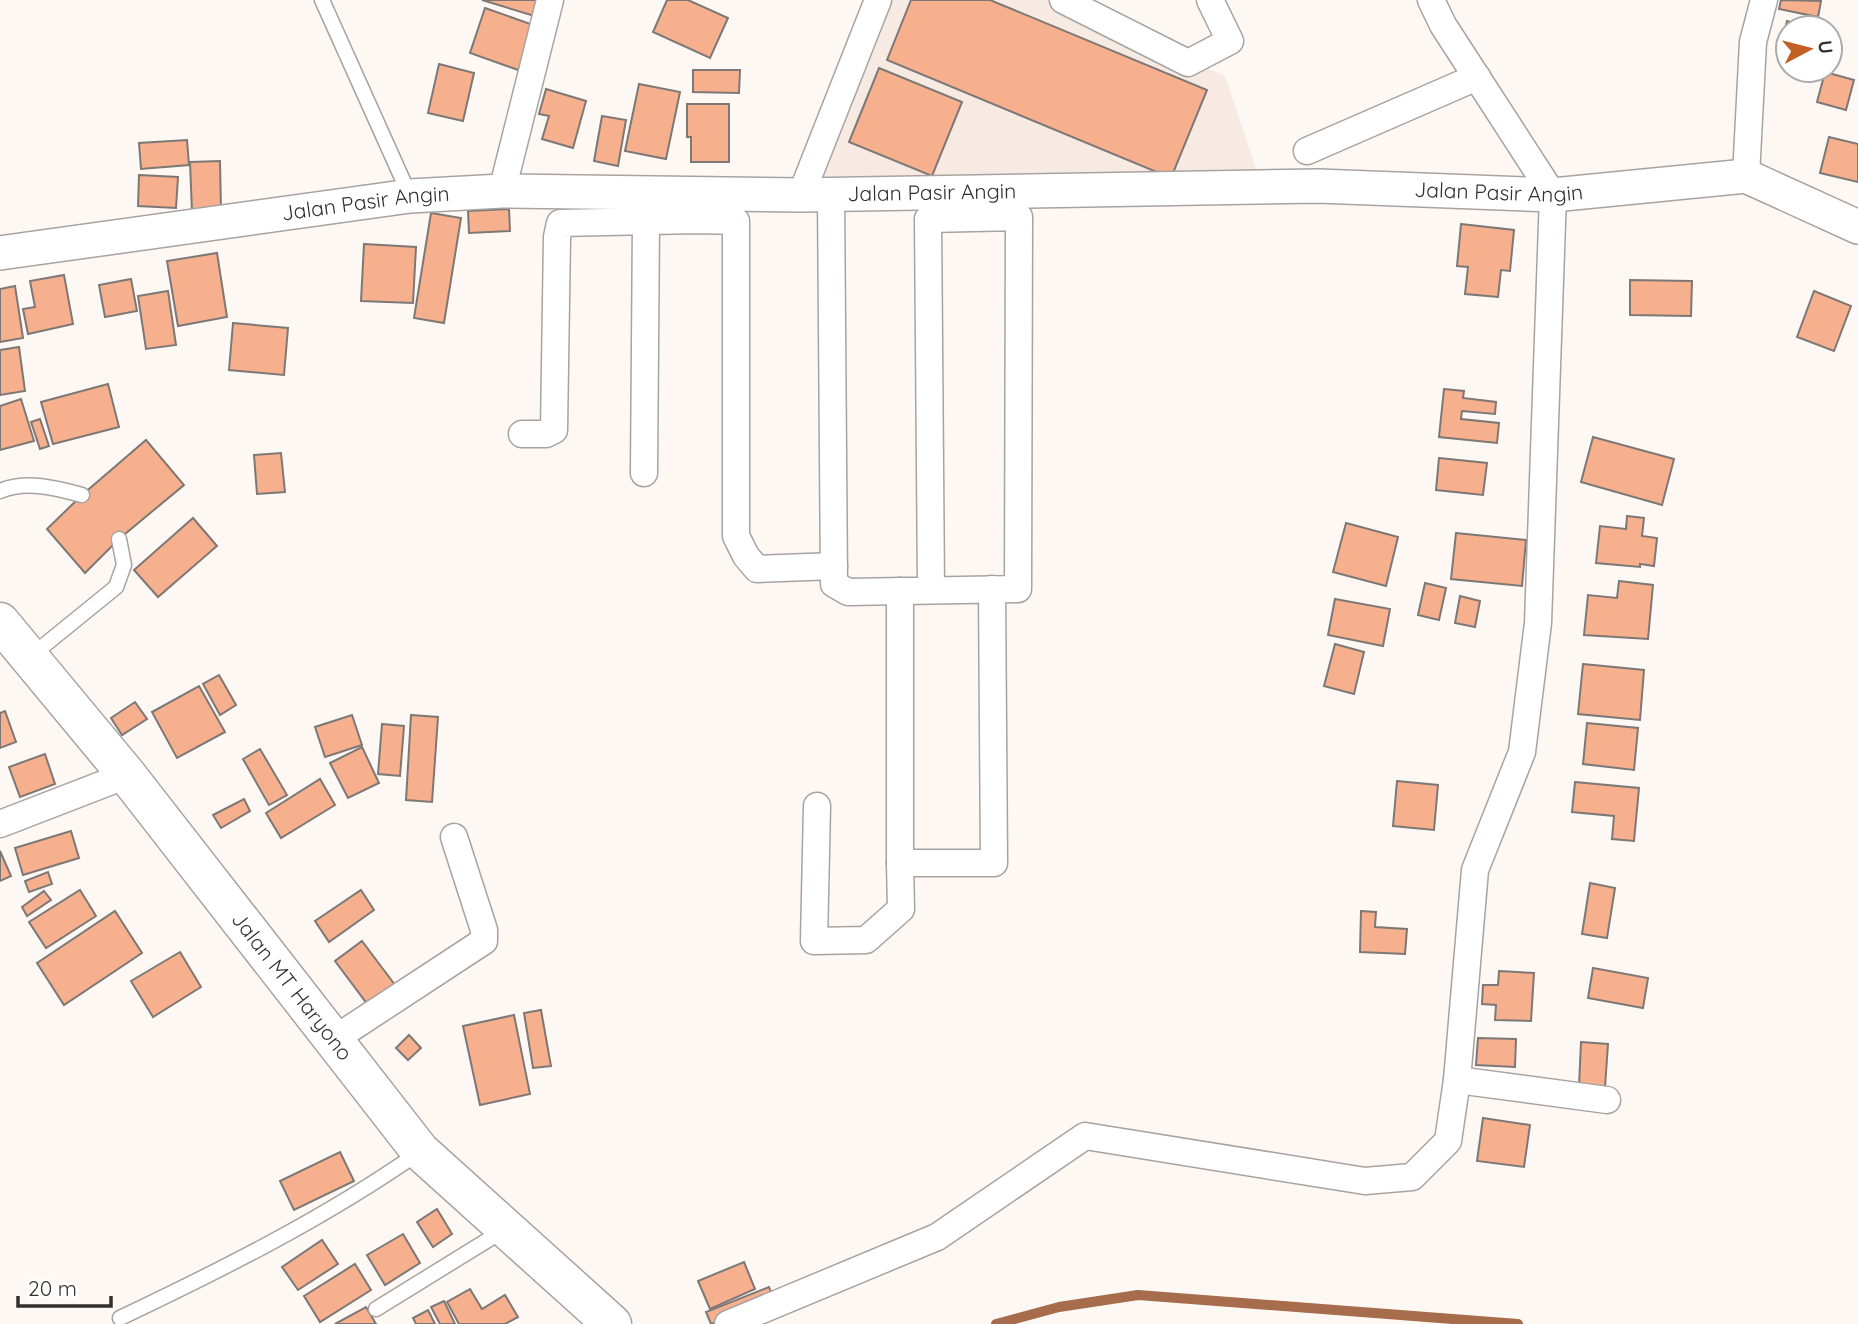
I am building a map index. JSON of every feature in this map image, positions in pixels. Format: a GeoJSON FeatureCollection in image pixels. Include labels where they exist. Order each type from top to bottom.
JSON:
{"type":"FeatureCollection","features":[{"type":"Feature","properties":{"kind":"main road","name":"Jalan MT Haryono"},"geometry":{"type":"LineString","coordinates":[[0,622],[127,775],[420,1152],[612,1324]]}},
{"type":"Feature","properties":{"kind":"street"},"geometry":{"type":"LineString","coordinates":[[502,191],[550,0]]}},
{"type":"Feature","properties":{"kind":"street"},"geometry":{"type":"LineString","coordinates":[[878,0],[816,195],[834,584],[848,592],[1018,589],[1019,217],[928,219],[931,590]]}},
{"type":"Feature","properties":{"kind":"street"},"geometry":{"type":"LineString","coordinates":[[1063,0],[1188,62],[1230,41],[1209,0]]}},
{"type":"Feature","properties":{"kind":"street"},"geometry":{"type":"LineString","coordinates":[[728,1324],[937,1237],[1085,1136],[1364,1181],[1412,1177],[1448,1141],[1457,1080],[1475,870],[1522,752],[1536,635],[1553,195],[1443,25],[1431,0]]}},
{"type":"Feature","properties":{"kind":"street"},"geometry":{"type":"LineString","coordinates":[[1764,0],[1753,41],[1746,176],[1858,227]]}},
{"type":"Feature","properties":{"kind":"street"},"geometry":{"type":"LineString","coordinates":[[1307,151],[1477,78]]}},
{"type":"Feature","properties":{"kind":"street","name":"Jalan Pasir Angin"},"geometry":{"type":"LineString","coordinates":[[0,253],[410,196],[502,191],[816,195],[1318,186],[1553,195],[1746,176]]}},
{"type":"Feature","properties":{"kind":"street"},"geometry":{"type":"LineString","coordinates":[[644,473],[646,220]]}},
{"type":"Feature","properties":{"kind":"street"},"geometry":{"type":"LineString","coordinates":[[522,434],[546,434],[554,430],[557,237],[560,223],[736,221],[736,536],[746,556],[757,569],[834,566]]}},
{"type":"Feature","properties":{"kind":"street"},"geometry":{"type":"LineString","coordinates":[[900,863],[995,863],[992,589]]}},
{"type":"Feature","properties":{"kind":"street"},"geometry":{"type":"LineString","coordinates":[[817,806],[814,941],[866,940],[901,909],[900,591]]}},
{"type":"Feature","properties":{"kind":"street"},"geometry":{"type":"LineString","coordinates":[[0,824],[127,775]]}},
{"type":"Feature","properties":{"kind":"street"},"geometry":{"type":"LineString","coordinates":[[333,1040],[484,941],[484,930],[454,838]]}},
{"type":"Feature","properties":{"kind":"street"},"geometry":{"type":"LineString","coordinates":[[1457,1080],[1607,1100]]}},
{"type":"Feature","properties":{"kind":"lane"},"geometry":{"type":"LineString","coordinates":[[322,0],[410,196]]}},
{"type":"Feature","properties":{"kind":"lane"},"geometry":{"type":"LineString","coordinates":[[0,491],[9,487],[48,486],[82,495]]}},
{"type":"Feature","properties":{"kind":"lane"},"geometry":{"type":"LineString","coordinates":[[30,657],[116,587],[124,565],[119,539]]}},
{"type":"Feature","properties":{"kind":"lane"},"geometry":{"type":"LineString","coordinates":[[120,1318],[259,1251],[420,1152]]}},
{"type":"Feature","properties":{"kind":"lane"},"geometry":{"type":"LineString","coordinates":[[376,1309],[505,1230]]}},
{"type":"Feature","properties":{"kind":"shaded area"},"geometry":{"type":"Polygon","coordinates":[[[885,0],[1048,0],[1225,76],[1260,181],[813,178],[885,0]]]}},
{"type":"Feature","properties":{"kind":"building"},"geometry":{"type":"Polygon","coordinates":[[[482,0],[546,0],[541,18],[482,0]]]}},
{"type":"Feature","properties":{"kind":"building"},"geometry":{"type":"Polygon","coordinates":[[[667,0],[688,0],[728,18],[710,58],[653,32],[667,0]]]}},
{"type":"Feature","properties":{"kind":"building"},"geometry":{"type":"Polygon","coordinates":[[[911,0],[990,0],[1207,90],[1171,178],[887,60],[911,0]]]}},
{"type":"Feature","properties":{"kind":"building"},"geometry":{"type":"Polygon","coordinates":[[[1781,0],[1821,1],[1819,14],[1779,9],[1781,0]]]}},
{"type":"Feature","properties":{"kind":"building"},"geometry":{"type":"Polygon","coordinates":[[[485,8],[539,27],[524,72],[470,53],[485,8]]]}},
{"type":"Feature","properties":{"kind":"building"},"geometry":{"type":"Polygon","coordinates":[[[439,64],[474,73],[463,121],[428,113],[439,64]]]}},
{"type":"Feature","properties":{"kind":"building"},"geometry":{"type":"Polygon","coordinates":[[[879,68],[962,102],[932,176],[849,142],[879,68]]]}},
{"type":"Feature","properties":{"kind":"building"},"geometry":{"type":"Polygon","coordinates":[[[693,70],[740,70],[739,93],[693,92],[693,70]]]}},
{"type":"Feature","properties":{"kind":"building"},"geometry":{"type":"Polygon","coordinates":[[[1844,77],[1854,80],[1846,110],[1817,102],[1822,84],[1844,84],[1844,77]]]}},
{"type":"Feature","properties":{"kind":"building"},"geometry":{"type":"Polygon","coordinates":[[[639,84],[680,92],[666,159],[625,151],[639,84]]]}},
{"type":"Feature","properties":{"kind":"building"},"geometry":{"type":"Polygon","coordinates":[[[546,89],[586,101],[573,148],[542,139],[549,116],[539,114],[546,89]]]}},
{"type":"Feature","properties":{"kind":"building"},"geometry":{"type":"Polygon","coordinates":[[[687,104],[729,104],[729,162],[691,162],[691,137],[687,137],[687,104]]]}},
{"type":"Feature","properties":{"kind":"building"},"geometry":{"type":"Polygon","coordinates":[[[602,116],[626,120],[618,166],[594,161],[602,116]]]}},
{"type":"Feature","properties":{"kind":"building"},"geometry":{"type":"Polygon","coordinates":[[[1829,137],[1858,144],[1858,182],[1820,173],[1829,137]]]}},
{"type":"Feature","properties":{"kind":"building"},"geometry":{"type":"Polygon","coordinates":[[[187,140],[189,165],[141,169],[139,143],[187,140]]]}},
{"type":"Feature","properties":{"kind":"building"},"geometry":{"type":"Polygon","coordinates":[[[220,161],[221,211],[192,212],[190,162],[220,161]]]}},
{"type":"Feature","properties":{"kind":"building"},"geometry":{"type":"Polygon","coordinates":[[[139,175],[178,177],[176,208],[138,206],[139,175]]]}},
{"type":"Feature","properties":{"kind":"building"},"geometry":{"type":"Polygon","coordinates":[[[509,209],[510,231],[469,233],[468,211],[509,209]]]}},
{"type":"Feature","properties":{"kind":"building"},"geometry":{"type":"Polygon","coordinates":[[[431,213],[461,218],[444,323],[414,318],[431,213]]]}},
{"type":"Feature","properties":{"kind":"building"},"geometry":{"type":"Polygon","coordinates":[[[1461,224],[1514,230],[1510,271],[1501,270],[1498,297],[1465,294],[1468,267],[1457,266],[1461,224]]]}},
{"type":"Feature","properties":{"kind":"building"},"geometry":{"type":"Polygon","coordinates":[[[364,244],[416,247],[413,303],[361,301],[364,244]]]}},
{"type":"Feature","properties":{"kind":"building"},"geometry":{"type":"Polygon","coordinates":[[[217,253],[227,317],[178,326],[167,261],[217,253]]]}},
{"type":"Feature","properties":{"kind":"building"},"geometry":{"type":"Polygon","coordinates":[[[64,275],[73,324],[28,334],[23,309],[35,307],[30,281],[64,275]]]}},
{"type":"Feature","properties":{"kind":"building"},"geometry":{"type":"Polygon","coordinates":[[[131,279],[137,311],[105,317],[99,285],[131,279]]]}},
{"type":"Feature","properties":{"kind":"building"},"geometry":{"type":"Polygon","coordinates":[[[1630,280],[1692,281],[1691,316],[1630,315],[1630,280]]]}},
{"type":"Feature","properties":{"kind":"building"},"geometry":{"type":"Polygon","coordinates":[[[15,286],[23,338],[0,342],[0,289],[15,286]]]}},
{"type":"Feature","properties":{"kind":"building"},"geometry":{"type":"Polygon","coordinates":[[[168,291],[176,345],[146,349],[138,296],[168,291]]]}},
{"type":"Feature","properties":{"kind":"building"},"geometry":{"type":"Polygon","coordinates":[[[1814,291],[1851,306],[1834,351],[1797,337],[1814,291]]]}},
{"type":"Feature","properties":{"kind":"building"},"geometry":{"type":"Polygon","coordinates":[[[233,323],[288,328],[284,375],[229,370],[233,323]]]}},
{"type":"Feature","properties":{"kind":"building"},"geometry":{"type":"Polygon","coordinates":[[[19,347],[25,391],[0,395],[0,350],[19,347]]]}},
{"type":"Feature","properties":{"kind":"building"},"geometry":{"type":"Polygon","coordinates":[[[108,384],[119,427],[53,444],[41,402],[108,384]]]}},
{"type":"Feature","properties":{"kind":"building"},"geometry":{"type":"Polygon","coordinates":[[[1444,389],[1464,391],[1463,398],[1496,402],[1495,414],[1462,411],[1461,419],[1499,423],[1497,443],[1439,437],[1444,389]]]}},
{"type":"Feature","properties":{"kind":"building"},"geometry":{"type":"Polygon","coordinates":[[[21,399],[34,441],[0,450],[0,406],[21,399]]]}},
{"type":"Feature","properties":{"kind":"building"},"geometry":{"type":"Polygon","coordinates":[[[40,419],[49,446],[40,449],[31,422],[40,419]]]}},
{"type":"Feature","properties":{"kind":"building"},"geometry":{"type":"Polygon","coordinates":[[[1593,437],[1674,459],[1662,505],[1581,482],[1593,437]]]}},
{"type":"Feature","properties":{"kind":"building"},"geometry":{"type":"Polygon","coordinates":[[[146,440],[184,485],[119,539],[85,573],[47,529],[146,440]]]}},
{"type":"Feature","properties":{"kind":"building"},"geometry":{"type":"Polygon","coordinates":[[[281,453],[285,492],[257,494],[254,455],[281,453]]]}},
{"type":"Feature","properties":{"kind":"building"},"geometry":{"type":"Polygon","coordinates":[[[1439,458],[1487,463],[1483,495],[1436,490],[1439,458]]]}},
{"type":"Feature","properties":{"kind":"building"},"geometry":{"type":"Polygon","coordinates":[[[1627,516],[1644,518],[1642,536],[1657,538],[1654,566],[1596,563],[1600,526],[1626,529],[1627,516]]]}},
{"type":"Feature","properties":{"kind":"building"},"geometry":{"type":"Polygon","coordinates":[[[193,518],[217,546],[158,597],[134,570],[193,518]]]}},
{"type":"Feature","properties":{"kind":"building"},"geometry":{"type":"Polygon","coordinates":[[[1346,523],[1398,537],[1386,586],[1333,572],[1346,523]]]}},
{"type":"Feature","properties":{"kind":"building"},"geometry":{"type":"Polygon","coordinates":[[[1456,533],[1526,540],[1522,586],[1451,579],[1456,533]]]}},
{"type":"Feature","properties":{"kind":"building"},"geometry":{"type":"Polygon","coordinates":[[[1619,581],[1653,585],[1648,639],[1584,635],[1588,595],[1617,598],[1619,581]]]}},
{"type":"Feature","properties":{"kind":"building"},"geometry":{"type":"Polygon","coordinates":[[[1425,583],[1446,588],[1439,620],[1418,615],[1425,583]]]}},
{"type":"Feature","properties":{"kind":"building"},"geometry":{"type":"Polygon","coordinates":[[[1460,596],[1480,601],[1475,627],[1455,623],[1460,596]]]}},
{"type":"Feature","properties":{"kind":"building"},"geometry":{"type":"Polygon","coordinates":[[[1335,599],[1390,609],[1383,646],[1328,635],[1335,599]]]}},
{"type":"Feature","properties":{"kind":"building"},"geometry":{"type":"Polygon","coordinates":[[[1335,644],[1364,652],[1354,694],[1324,686],[1335,644]]]}},
{"type":"Feature","properties":{"kind":"building"},"geometry":{"type":"Polygon","coordinates":[[[1583,664],[1644,670],[1640,720],[1578,714],[1583,664]]]}},
{"type":"Feature","properties":{"kind":"building"},"geometry":{"type":"Polygon","coordinates":[[[219,675],[236,705],[220,715],[203,684],[219,675]]]}},
{"type":"Feature","properties":{"kind":"building"},"geometry":{"type":"Polygon","coordinates":[[[199,686],[225,732],[177,758],[152,712],[199,686]]]}},
{"type":"Feature","properties":{"kind":"building"},"geometry":{"type":"Polygon","coordinates":[[[135,702],[147,719],[122,735],[111,718],[135,702]]]}},
{"type":"Feature","properties":{"kind":"building"},"geometry":{"type":"Polygon","coordinates":[[[5,711],[16,742],[0,748],[0,713],[5,711]]]}},
{"type":"Feature","properties":{"kind":"building"},"geometry":{"type":"Polygon","coordinates":[[[352,715],[362,745],[325,757],[315,727],[352,715]]]}},
{"type":"Feature","properties":{"kind":"building"},"geometry":{"type":"Polygon","coordinates":[[[411,715],[438,717],[432,802],[406,800],[411,715]]]}},
{"type":"Feature","properties":{"kind":"building"},"geometry":{"type":"Polygon","coordinates":[[[1587,723],[1638,728],[1634,770],[1583,764],[1587,723]]]}},
{"type":"Feature","properties":{"kind":"building"},"geometry":{"type":"Polygon","coordinates":[[[382,724],[404,726],[400,776],[378,774],[382,724]]]}},
{"type":"Feature","properties":{"kind":"building"},"geometry":{"type":"Polygon","coordinates":[[[362,747],[379,783],[348,798],[330,763],[362,747]]]}},
{"type":"Feature","properties":{"kind":"building"},"geometry":{"type":"Polygon","coordinates":[[[260,749],[287,795],[269,805],[243,759],[260,749]]]}},
{"type":"Feature","properties":{"kind":"building"},"geometry":{"type":"Polygon","coordinates":[[[45,754],[55,784],[20,797],[9,767],[45,754]]]}},
{"type":"Feature","properties":{"kind":"building"},"geometry":{"type":"Polygon","coordinates":[[[320,779],[335,805],[281,838],[266,813],[320,779]]]}},
{"type":"Feature","properties":{"kind":"building"},"geometry":{"type":"Polygon","coordinates":[[[1397,781],[1438,785],[1434,830],[1393,826],[1397,781]]]}},
{"type":"Feature","properties":{"kind":"building"},"geometry":{"type":"Polygon","coordinates":[[[1575,782],[1639,788],[1634,841],[1612,839],[1614,816],[1572,812],[1575,782]]]}},
{"type":"Feature","properties":{"kind":"building"},"geometry":{"type":"Polygon","coordinates":[[[244,799],[250,811],[221,828],[213,815],[244,799]]]}},
{"type":"Feature","properties":{"kind":"building"},"geometry":{"type":"Polygon","coordinates":[[[71,831],[79,858],[23,875],[15,848],[71,831]]]}},
{"type":"Feature","properties":{"kind":"building"},"geometry":{"type":"Polygon","coordinates":[[[0,851],[11,876],[0,881],[0,851]]]}},
{"type":"Feature","properties":{"kind":"building"},"geometry":{"type":"Polygon","coordinates":[[[48,872],[52,884],[29,892],[25,881],[48,872]]]}},
{"type":"Feature","properties":{"kind":"building"},"geometry":{"type":"Polygon","coordinates":[[[1590,883],[1615,888],[1607,938],[1582,934],[1590,883]]]}},
{"type":"Feature","properties":{"kind":"building"},"geometry":{"type":"Polygon","coordinates":[[[80,890],[96,916],[46,948],[29,922],[80,890]]]}},
{"type":"Feature","properties":{"kind":"building"},"geometry":{"type":"Polygon","coordinates":[[[361,890],[374,910],[329,942],[315,921],[361,890]]]}},
{"type":"Feature","properties":{"kind":"building"},"geometry":{"type":"Polygon","coordinates":[[[44,891],[51,900],[27,916],[22,907],[44,891]]]}},
{"type":"Feature","properties":{"kind":"building"},"geometry":{"type":"Polygon","coordinates":[[[115,911],[142,953],[64,1005],[37,963],[115,911]]]}},
{"type":"Feature","properties":{"kind":"building"},"geometry":{"type":"Polygon","coordinates":[[[1361,911],[1376,912],[1375,927],[1407,929],[1405,954],[1360,952],[1361,911]]]}},
{"type":"Feature","properties":{"kind":"building"},"geometry":{"type":"Polygon","coordinates":[[[362,941],[395,985],[368,1005],[335,961],[362,941]]]}},
{"type":"Feature","properties":{"kind":"building"},"geometry":{"type":"Polygon","coordinates":[[[180,952],[201,987],[153,1017],[131,981],[180,952]]]}},
{"type":"Feature","properties":{"kind":"building"},"geometry":{"type":"Polygon","coordinates":[[[1593,968],[1648,978],[1643,1008],[1588,998],[1593,968]]]}},
{"type":"Feature","properties":{"kind":"building"},"geometry":{"type":"Polygon","coordinates":[[[1499,971],[1534,973],[1531,1021],[1495,1020],[1496,1005],[1482,1004],[1483,985],[1498,985],[1499,971]]]}},
{"type":"Feature","properties":{"kind":"building"},"geometry":{"type":"Polygon","coordinates":[[[541,1010],[551,1066],[533,1068],[524,1013],[541,1010]]]}},
{"type":"Feature","properties":{"kind":"building"},"geometry":{"type":"Polygon","coordinates":[[[514,1015],[530,1094],[480,1105],[463,1026],[514,1015]]]}},
{"type":"Feature","properties":{"kind":"building"},"geometry":{"type":"Polygon","coordinates":[[[409,1035],[421,1048],[408,1060],[396,1048],[409,1035]]]}},
{"type":"Feature","properties":{"kind":"building"},"geometry":{"type":"Polygon","coordinates":[[[1478,1038],[1516,1039],[1515,1067],[1476,1065],[1478,1038]]]}},
{"type":"Feature","properties":{"kind":"building"},"geometry":{"type":"Polygon","coordinates":[[[1581,1042],[1608,1044],[1605,1087],[1579,1086],[1581,1042]]]}},
{"type":"Feature","properties":{"kind":"building"},"geometry":{"type":"Polygon","coordinates":[[[1483,1118],[1530,1125],[1524,1167],[1477,1161],[1483,1118]]]}},
{"type":"Feature","properties":{"kind":"building"},"geometry":{"type":"Polygon","coordinates":[[[340,1152],[354,1181],[294,1210],[280,1181],[340,1152]]]}},
{"type":"Feature","properties":{"kind":"building"},"geometry":{"type":"Polygon","coordinates":[[[437,1209],[452,1234],[433,1247],[417,1222],[437,1209]]]}},
{"type":"Feature","properties":{"kind":"building"},"geometry":{"type":"Polygon","coordinates":[[[403,1234],[420,1263],[385,1285],[367,1255],[403,1234]]]}},
{"type":"Feature","properties":{"kind":"building"},"geometry":{"type":"Polygon","coordinates":[[[322,1240],[338,1264],[298,1290],[282,1267],[322,1240]]]}},
{"type":"Feature","properties":{"kind":"building"},"geometry":{"type":"Polygon","coordinates":[[[744,1262],[755,1289],[710,1309],[698,1281],[744,1262]]]}},
{"type":"Feature","properties":{"kind":"building"},"geometry":{"type":"Polygon","coordinates":[[[355,1264],[371,1290],[320,1322],[304,1296],[355,1264]]]}},
{"type":"Feature","properties":{"kind":"building"},"geometry":{"type":"Polygon","coordinates":[[[769,1287],[774,1300],[711,1324],[706,1312],[769,1287]]]}},
{"type":"Feature","properties":{"kind":"building"},"geometry":{"type":"Polygon","coordinates":[[[470,1289],[482,1309],[505,1295],[518,1317],[505,1324],[459,1324],[447,1302],[470,1289]]]}},
{"type":"Feature","properties":{"kind":"building"},"geometry":{"type":"Polygon","coordinates":[[[444,1301],[455,1324],[440,1324],[431,1307],[444,1301]]]}},
{"type":"Feature","properties":{"kind":"building"},"geometry":{"type":"Polygon","coordinates":[[[366,1307],[376,1324],[335,1324],[366,1307]]]}},
{"type":"Feature","properties":{"kind":"building"},"geometry":{"type":"Polygon","coordinates":[[[428,1310],[435,1324],[416,1324],[413,1318],[428,1310]]]}},
{"type":"Feature","properties":{"kind":"waterway"},"geometry":{"type":"LineString","coordinates":[[996,1324],[1059,1307],[1138,1295],[1518,1324]]}}]}
